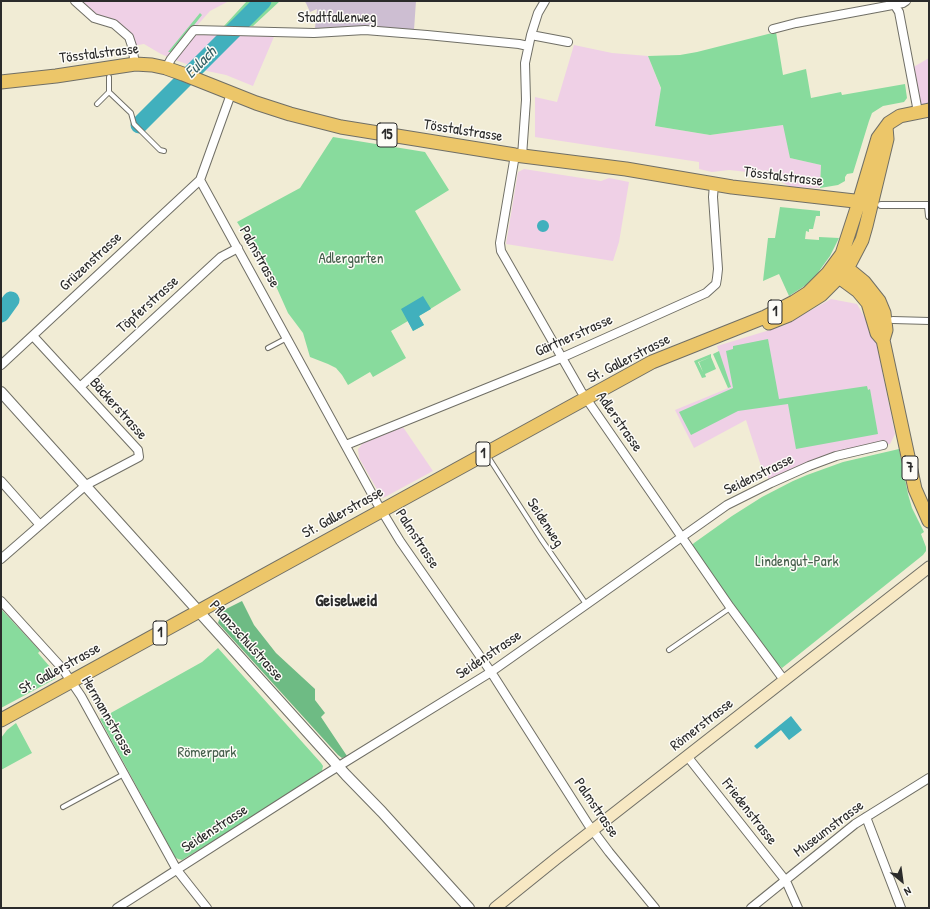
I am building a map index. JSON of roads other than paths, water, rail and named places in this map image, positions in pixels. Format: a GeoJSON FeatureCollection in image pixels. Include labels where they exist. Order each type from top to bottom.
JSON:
{"type":"FeatureCollection","features":[{"type":"Feature","properties":{"kind":"main road","name":"Tösstalstrasse"},"geometry":{"type":"LineString","coordinates":[[1,82],[56,76],[135,64],[152,65],[166,68],[256,103],[290,114],[341,127],[519,155],[626,169],[714,184],[871,203]]}},
{"type":"Feature","properties":{"kind":"main road","name":"1"},"geometry":{"type":"LineString","coordinates":[[840,270],[862,240],[887,139],[886,127],[889,123],[900,116],[923,111]]}},
{"type":"Feature","properties":{"kind":"main road","name":"7"},"geometry":{"type":"LineString","coordinates":[[840,270],[864,282],[879,300],[884,313],[886,330],[883,340],[915,489],[929,521]]}},
{"type":"Feature","properties":{"kind":"main road","name":"St. Gallerstrasse"},"geometry":{"type":"LineString","coordinates":[[1,720],[652,362],[764,317],[794,302],[840,270]]}},
{"type":"Feature","properties":{"kind":"main road","name":"Römerstrasse"},"geometry":{"type":"LineString","coordinates":[[495,908],[929,567]]}},
{"type":"Feature","properties":{"kind":"street"},"geometry":{"type":"LineString","coordinates":[[75,1],[94,18],[114,24],[129,37],[135,64]]}},
{"type":"Feature","properties":{"kind":"street","name":"Adlerstrasse"},"geometry":{"type":"LineString","coordinates":[[545,1],[538,13],[528,46],[525,64],[525,107],[519,155],[500,244],[501,251],[585,398],[730,607],[784,680]]}},
{"type":"Feature","properties":{"kind":"street"},"geometry":{"type":"LineString","coordinates":[[773,29],[879,4],[903,3],[906,1]]}},
{"type":"Feature","properties":{"kind":"street"},"geometry":{"type":"LineString","coordinates":[[894,3],[899,12],[923,111]]}},
{"type":"Feature","properties":{"kind":"street","name":"Stadtfallenweg"},"geometry":{"type":"LineString","coordinates":[[166,68],[171,59],[194,30],[314,33],[365,30],[528,46]]}},
{"type":"Feature","properties":{"kind":"street"},"geometry":{"type":"LineString","coordinates":[[531,35],[568,42]]}},
{"type":"Feature","properties":{"kind":"street"},"geometry":{"type":"LineString","coordinates":[[200,180],[231,94]]}},
{"type":"Feature","properties":{"kind":"street","name":"Palmstrasse"},"geometry":{"type":"LineString","coordinates":[[200,180],[381,510],[403,545],[491,672],[593,830],[655,908]]}},
{"type":"Feature","properties":{"kind":"street","name":"Grüzenstrasse"},"geometry":{"type":"LineString","coordinates":[[1,365],[200,180]]}},
{"type":"Feature","properties":{"kind":"street","name":"Gärtnerstrasse"},"geometry":{"type":"LineString","coordinates":[[346,445],[561,358],[706,293],[716,284],[718,268],[713,197],[714,184]]}},
{"type":"Feature","properties":{"kind":"street","name":"Tösstalstrasse"},"geometry":{"type":"LineString","coordinates":[[871,203],[928,206]]}},
{"type":"Feature","properties":{"kind":"street"},"geometry":{"type":"LineString","coordinates":[[928,206],[929,216]]}},
{"type":"Feature","properties":{"kind":"street","name":"Töpferstrasse"},"geometry":{"type":"LineString","coordinates":[[80,387],[221,257],[238,248]]}},
{"type":"Feature","properties":{"kind":"street"},"geometry":{"type":"LineString","coordinates":[[893,320],[929,321]]}},
{"type":"Feature","properties":{"kind":"street","name":"Bäckerstrasse"},"geometry":{"type":"LineString","coordinates":[[33,336],[138,450],[139,457],[86,485]]}},
{"type":"Feature","properties":{"kind":"street","name":"Pflanzschulstrasse"},"geometry":{"type":"LineString","coordinates":[[1,392],[339,767],[469,908]]}},
{"type":"Feature","properties":{"kind":"street","name":"Seidenstrasse"},"geometry":{"type":"LineString","coordinates":[[117,908],[491,672],[727,505],[771,482],[809,466],[836,456],[883,445]]}},
{"type":"Feature","properties":{"kind":"street"},"geometry":{"type":"LineString","coordinates":[[1,481],[40,525]]}},
{"type":"Feature","properties":{"kind":"street"},"geometry":{"type":"LineString","coordinates":[[1,559],[86,485]]}},
{"type":"Feature","properties":{"kind":"street","name":"Hermannstrasse"},"geometry":{"type":"LineString","coordinates":[[1,601],[62,668],[71,681],[177,870],[208,908]]}},
{"type":"Feature","properties":{"kind":"street","name":"Friedenstrasse"},"geometry":{"type":"LineString","coordinates":[[687,756],[786,881],[798,908]]}},
{"type":"Feature","properties":{"kind":"street","name":"Museumstrasse"},"geometry":{"type":"LineString","coordinates":[[751,908],[855,824],[929,778]]}},
{"type":"Feature","properties":{"kind":"street"},"geometry":{"type":"LineString","coordinates":[[866,817],[901,908]]}},
{"type":"Feature","properties":{"kind":"lane"},"geometry":{"type":"LineString","coordinates":[[97,104],[109,92],[109,77]]}},
{"type":"Feature","properties":{"kind":"lane"},"geometry":{"type":"LineString","coordinates":[[109,92],[131,114],[134,124],[160,150],[164,152]]}},
{"type":"Feature","properties":{"kind":"lane"},"geometry":{"type":"LineString","coordinates":[[268,348],[287,338]]}},
{"type":"Feature","properties":{"kind":"lane","name":"Seidenweg"},"geometry":{"type":"LineString","coordinates":[[485,453],[586,605]]}},
{"type":"Feature","properties":{"kind":"lane"},"geometry":{"type":"LineString","coordinates":[[669,650],[730,607]]}},
{"type":"Feature","properties":{"kind":"lane","name":"Hermannstrasse"},"geometry":{"type":"LineString","coordinates":[[63,807],[124,774]]}},
{"type":"Feature","properties":{"kind":"water"},"geometry":{"type":"Polygon","coordinates":[[[541,220],[545,220],[549,226],[545,232],[541,232],[537,228],[537,224],[541,220]]]}},
{"type":"Feature","properties":{"kind":"water"},"geometry":{"type":"Polygon","coordinates":[[[423,296],[431,309],[419,316],[424,325],[413,331],[401,309],[423,296]]]}},
{"type":"Feature","properties":{"kind":"water"},"geometry":{"type":"Polygon","coordinates":[[[791,716],[802,730],[789,740],[781,730],[757,749],[754,746],[791,716]]]}},
{"type":"Feature","properties":{"kind":"waterway","name":"Eulach"},"geometry":{"type":"LineString","coordinates":[[139,125],[263,1]]}},
{"type":"Feature","properties":{"kind":"waterway","name":"Eulach"},"geometry":{"type":"LineString","coordinates":[[1,314],[11,300]]}},
{"type":"Feature","properties":{"kind":"district","name":"Geiselweid"},"geometry":{"type":"Point","coordinates":[346,601]}},
{"type":"Feature","properties":{"kind":"park label","name":"Adlergarten"},"geometry":{"type":"Point","coordinates":[351,259]}},
{"type":"Feature","properties":{"kind":"park label","name":"Lindengut-Park"},"geometry":{"type":"Point","coordinates":[797,562]}},
{"type":"Feature","properties":{"kind":"park label","name":"Römerpark"},"geometry":{"type":"Point","coordinates":[207,753]}}]}
